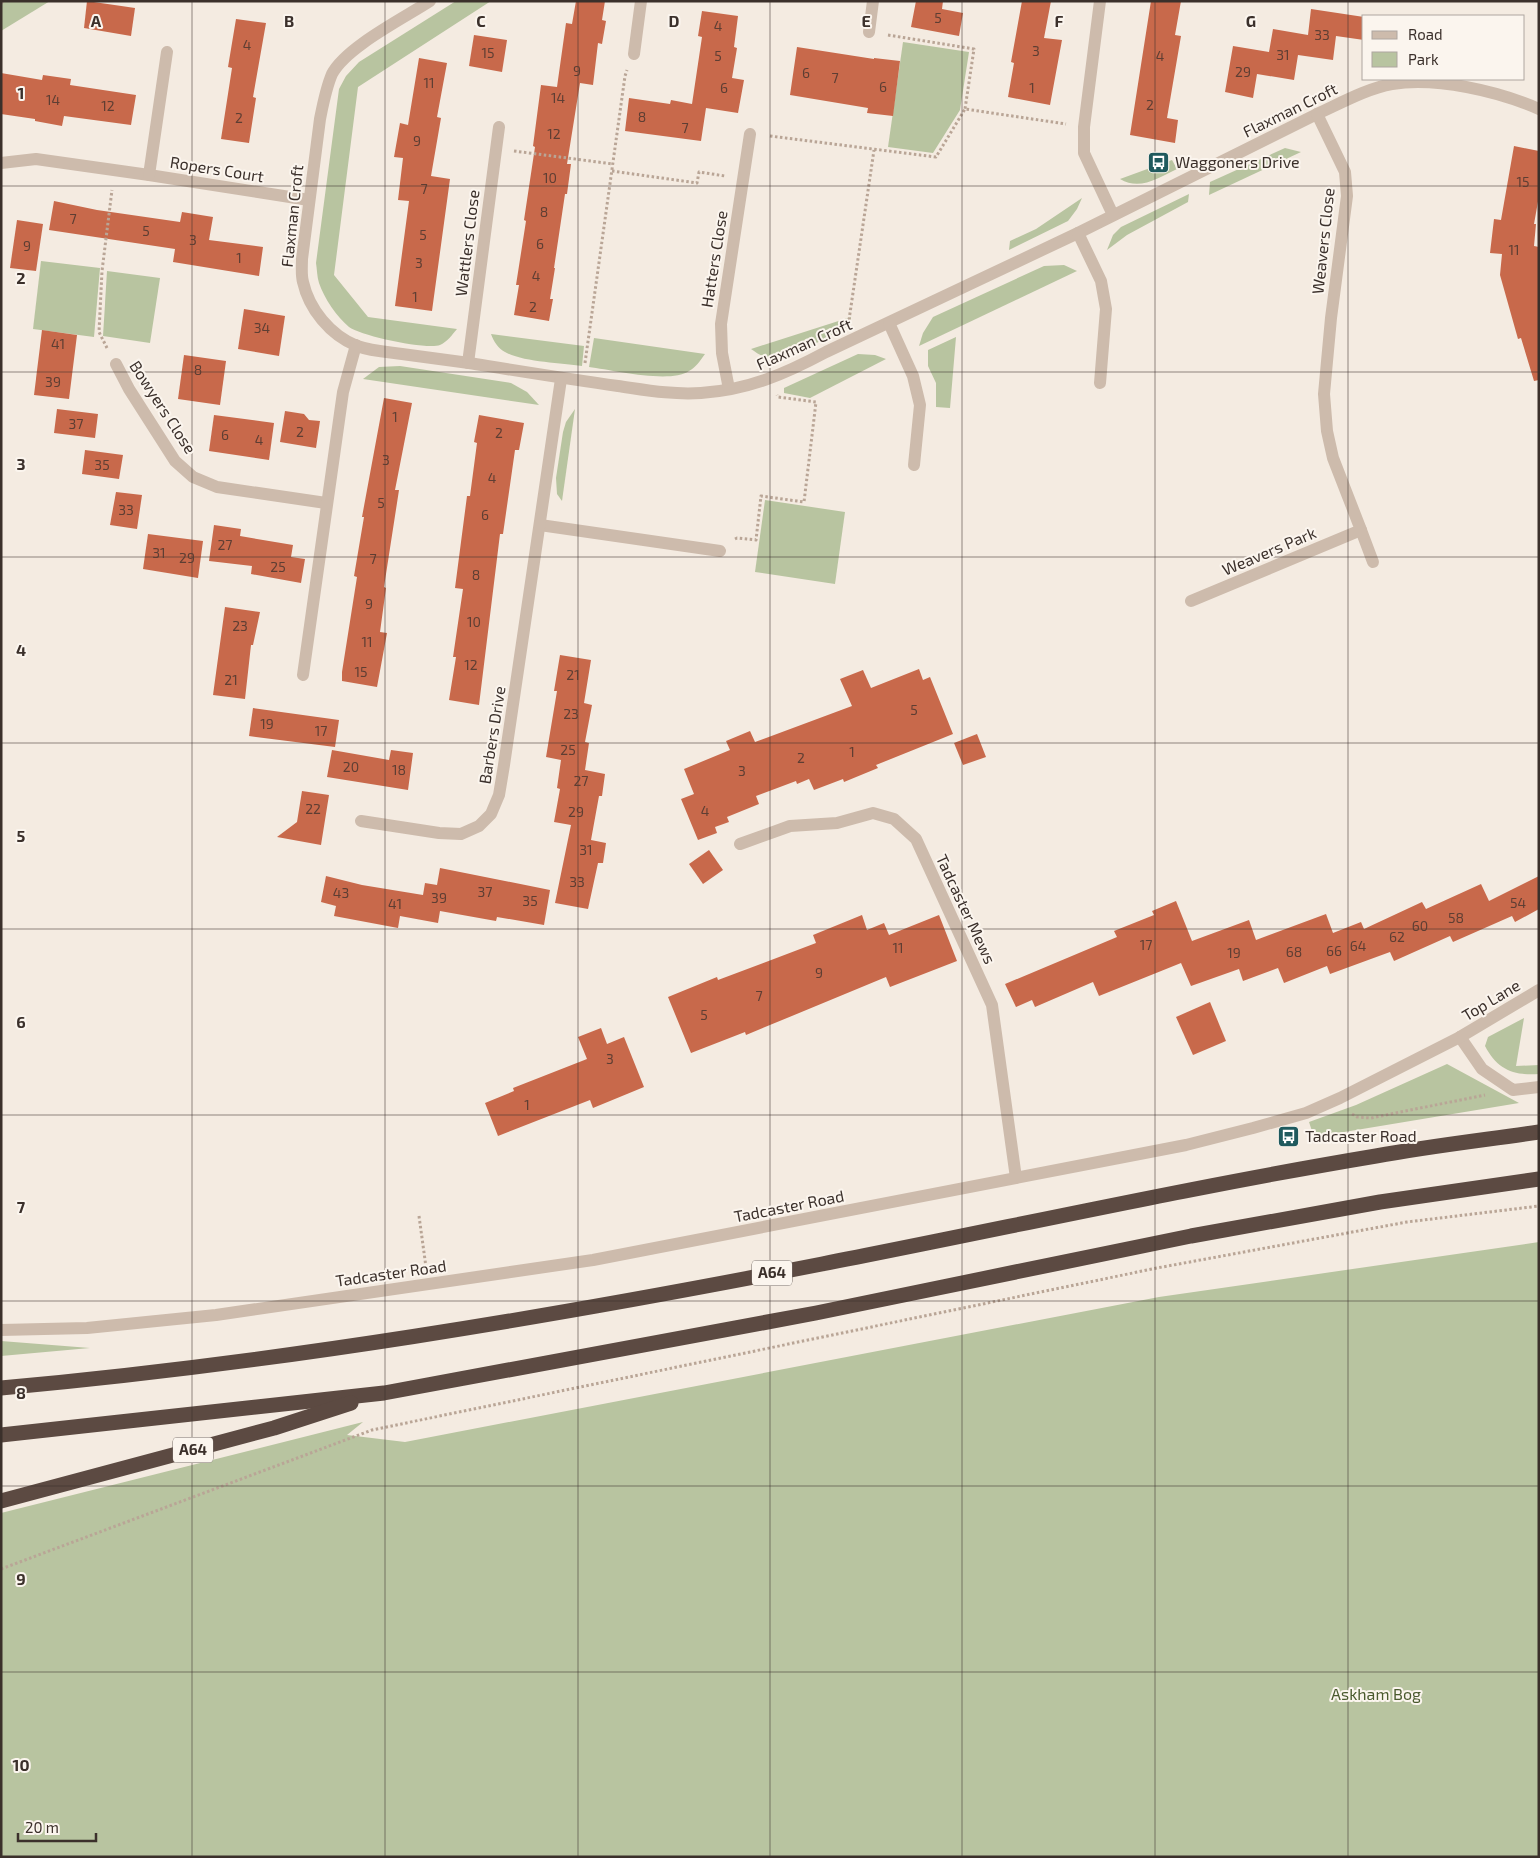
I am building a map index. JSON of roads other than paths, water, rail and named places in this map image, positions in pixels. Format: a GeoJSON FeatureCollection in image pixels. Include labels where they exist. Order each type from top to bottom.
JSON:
{"type":"FeatureCollection","features":[{"type":"Feature","properties":{"kind":"highway","name":"A64"},"geometry":{"type":"LineString","coordinates":[[1,1388],[70,1382],[279,1356],[622,1301],[1377,1155],[1539,1132]]}},
{"type":"Feature","properties":{"kind":"highway","name":"A64"},"geometry":{"type":"LineString","coordinates":[[1,1434],[384,1393],[807,1315],[1191,1236],[1380,1202],[1539,1179]]}},
{"type":"Feature","properties":{"kind":"highway","name":"A64"},"geometry":{"type":"LineString","coordinates":[[1,1501],[274,1428],[384,1393]]}},
{"type":"Feature","properties":{"kind":"street","name":"Flaxman Croft"},"geometry":{"type":"LineString","coordinates":[[430,1],[356,48],[344,58],[332,74],[320,118],[302,259],[302,280],[309,300],[320,318],[336,333],[356,345],[378,351],[468,363],[560,379],[673,393],[729,390],[789,372],[889,322],[1078,233],[1317,114],[1353,97],[1392,84],[1429,83],[1474,88],[1519,100],[1539,109]]}},
{"type":"Feature","properties":{"kind":"street"},"geometry":{"type":"LineString","coordinates":[[634,54],[641,1]]}},
{"type":"Feature","properties":{"kind":"street"},"geometry":{"type":"LineString","coordinates":[[869,32],[874,1]]}},
{"type":"Feature","properties":{"kind":"street"},"geometry":{"type":"LineString","coordinates":[[1100,1],[1084,127],[1084,153],[1113,215]]}},
{"type":"Feature","properties":{"kind":"street","name":"Ropers Court"},"geometry":{"type":"LineString","coordinates":[[150,175],[167,52]]}},
{"type":"Feature","properties":{"kind":"street","name":"Weavers Close"},"geometry":{"type":"LineString","coordinates":[[1317,114],[1345,172],[1347,196],[1331,318],[1324,394],[1327,431],[1333,458],[1361,530]]}},
{"type":"Feature","properties":{"kind":"street","name":"Wattlers Close"},"geometry":{"type":"LineString","coordinates":[[468,363],[499,127]]}},
{"type":"Feature","properties":{"kind":"street","name":"Hatters Close"},"geometry":{"type":"LineString","coordinates":[[729,390],[722,353],[720,324],[750,134]]}},
{"type":"Feature","properties":{"kind":"street","name":"Ropers Court"},"geometry":{"type":"LineString","coordinates":[[1,163],[36,159],[309,200]]}},
{"type":"Feature","properties":{"kind":"street"},"geometry":{"type":"LineString","coordinates":[[1078,233],[1101,281],[1106,309],[1100,384]]}},
{"type":"Feature","properties":{"kind":"street"},"geometry":{"type":"LineString","coordinates":[[889,322],[913,376],[920,405],[914,465]]}},
{"type":"Feature","properties":{"kind":"street"},"geometry":{"type":"LineString","coordinates":[[303,675],[343,392],[356,345]]}},
{"type":"Feature","properties":{"kind":"street","name":"Bowyers Close"},"geometry":{"type":"LineString","coordinates":[[116,364],[129,390],[174,460],[193,477],[217,487],[326,503]]}},
{"type":"Feature","properties":{"kind":"street","name":"Barbers Drive"},"geometry":{"type":"LineString","coordinates":[[361,820],[439,833],[460,834],[479,826],[491,814],[499,794],[504,765],[560,379]]}},
{"type":"Feature","properties":{"kind":"street"},"geometry":{"type":"LineString","coordinates":[[540,525],[720,550]]}},
{"type":"Feature","properties":{"kind":"street"},"geometry":{"type":"LineString","coordinates":[[1361,530],[1373,562]]}},
{"type":"Feature","properties":{"kind":"street","name":"Weavers Park"},"geometry":{"type":"LineString","coordinates":[[1191,601],[1361,530]]}},
{"type":"Feature","properties":{"kind":"street","name":"Tadcaster Mews"},"geometry":{"type":"LineString","coordinates":[[740,844],[790,826],[837,823],[873,813],[894,819],[916,838],[992,1004],[1016,1178]]}},
{"type":"Feature","properties":{"kind":"street","name":"Top Lane"},"geometry":{"type":"LineString","coordinates":[[1460,1037],[1539,990]]}},
{"type":"Feature","properties":{"kind":"street"},"geometry":{"type":"LineString","coordinates":[[1460,1037],[1482,1069],[1512,1090],[1539,1087]]}},
{"type":"Feature","properties":{"kind":"street","name":"Tadcaster Road"},"geometry":{"type":"LineString","coordinates":[[1,1330],[87,1328],[216,1315],[642,1251],[1186,1145],[1306,1113],[1360,1089],[1460,1037]]}},
{"type":"Feature","properties":{"kind":"place","name":"Waggoners Drive"},"geometry":{"type":"Point","coordinates":[1159,162]}},
{"type":"Feature","properties":{"kind":"place","name":"Tadcaster Road"},"geometry":{"type":"Point","coordinates":[1289,1136]}},
{"type":"Feature","properties":{"kind":"park label","name":"Askham Bog"},"geometry":{"type":"Point","coordinates":[1376,1694]}}]}
